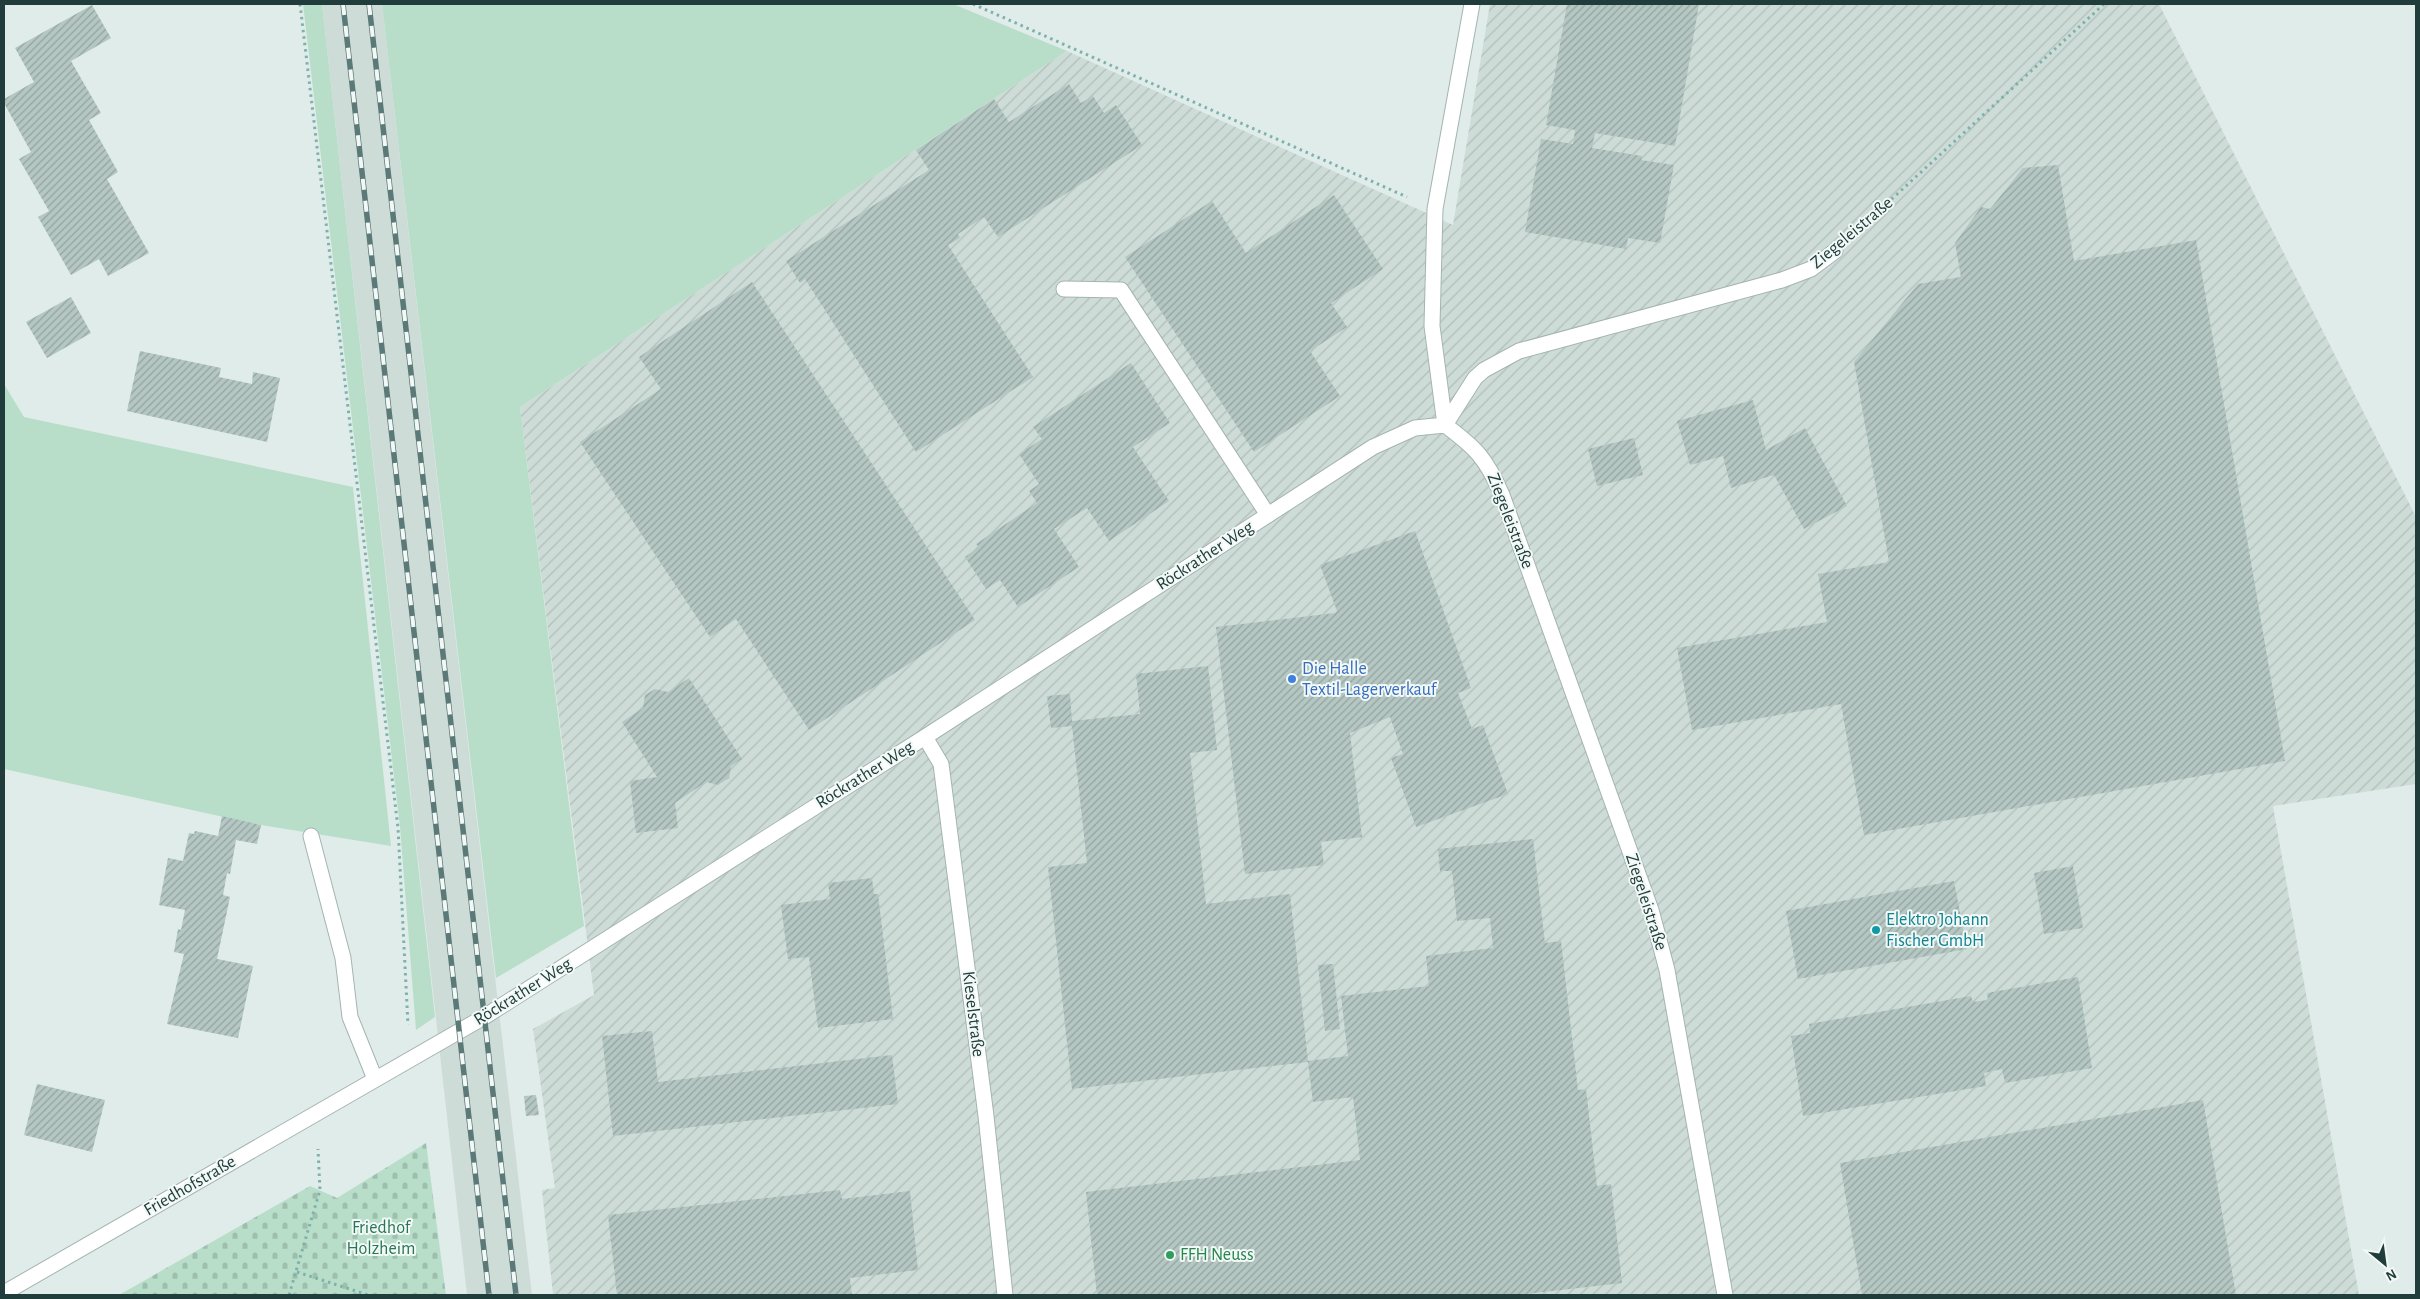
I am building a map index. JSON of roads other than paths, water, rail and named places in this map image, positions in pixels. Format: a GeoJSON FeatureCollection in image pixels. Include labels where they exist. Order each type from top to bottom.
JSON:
{"type":"FeatureCollection","features":[{"type":"Feature","properties":{"kind":"street"},"geometry":{"type":"LineString","coordinates":[[1445,425],[1432,326],[1435,209],[1472,4]]}},
{"type":"Feature","properties":{"kind":"street","name":"Ziegeleistraße"},"geometry":{"type":"LineString","coordinates":[[1725,1295],[1667,970],[1651,910],[1491,470],[1475,447],[1445,425],[1475,378],[1489,367],[1519,351],[1782,280],[1811,269],[1836,251]]}},
{"type":"Feature","properties":{"kind":"street","name":"Röckrather Weg"},"geometry":{"type":"LineString","coordinates":[[1064,289],[1121,290],[1268,515]]}},
{"type":"Feature","properties":{"kind":"street","name":"Röckrather Weg"},"geometry":{"type":"LineString","coordinates":[[459,1032],[1387,440],[1415,428],[1445,425]]}},
{"type":"Feature","properties":{"kind":"street","name":"Kieselstraße"},"geometry":{"type":"LineString","coordinates":[[924,737],[941,764],[986,1116],[1005,1295]]}},
{"type":"Feature","properties":{"kind":"street"},"geometry":{"type":"LineString","coordinates":[[311,836],[343,958],[350,1017],[375,1079]]}},
{"type":"Feature","properties":{"kind":"street","name":"Friedhofstraße"},"geometry":{"type":"LineString","coordinates":[[4,1293],[459,1032]]}},
{"type":"Feature","properties":{"kind":"railway"},"geometry":{"type":"LineString","coordinates":[[343,4],[489,1295]]}},
{"type":"Feature","properties":{"kind":"railway"},"geometry":{"type":"LineString","coordinates":[[369,4],[516,1295]]}},
{"type":"Feature","properties":{"kind":"place","name":"Die Halle Textil-Lagerverkauf"},"geometry":{"type":"Point","coordinates":[1292,679]}},
{"type":"Feature","properties":{"kind":"place","name":"Elektro Johann Fischer GmbH"},"geometry":{"type":"Point","coordinates":[1876,930]}},
{"type":"Feature","properties":{"kind":"place","name":"FFH Neuss"},"geometry":{"type":"Point","coordinates":[1170,1255]}},
{"type":"Feature","properties":{"kind":"park label","name":"Friedhof Holzheim"},"geometry":{"type":"Point","coordinates":[381,1238]}}]}
